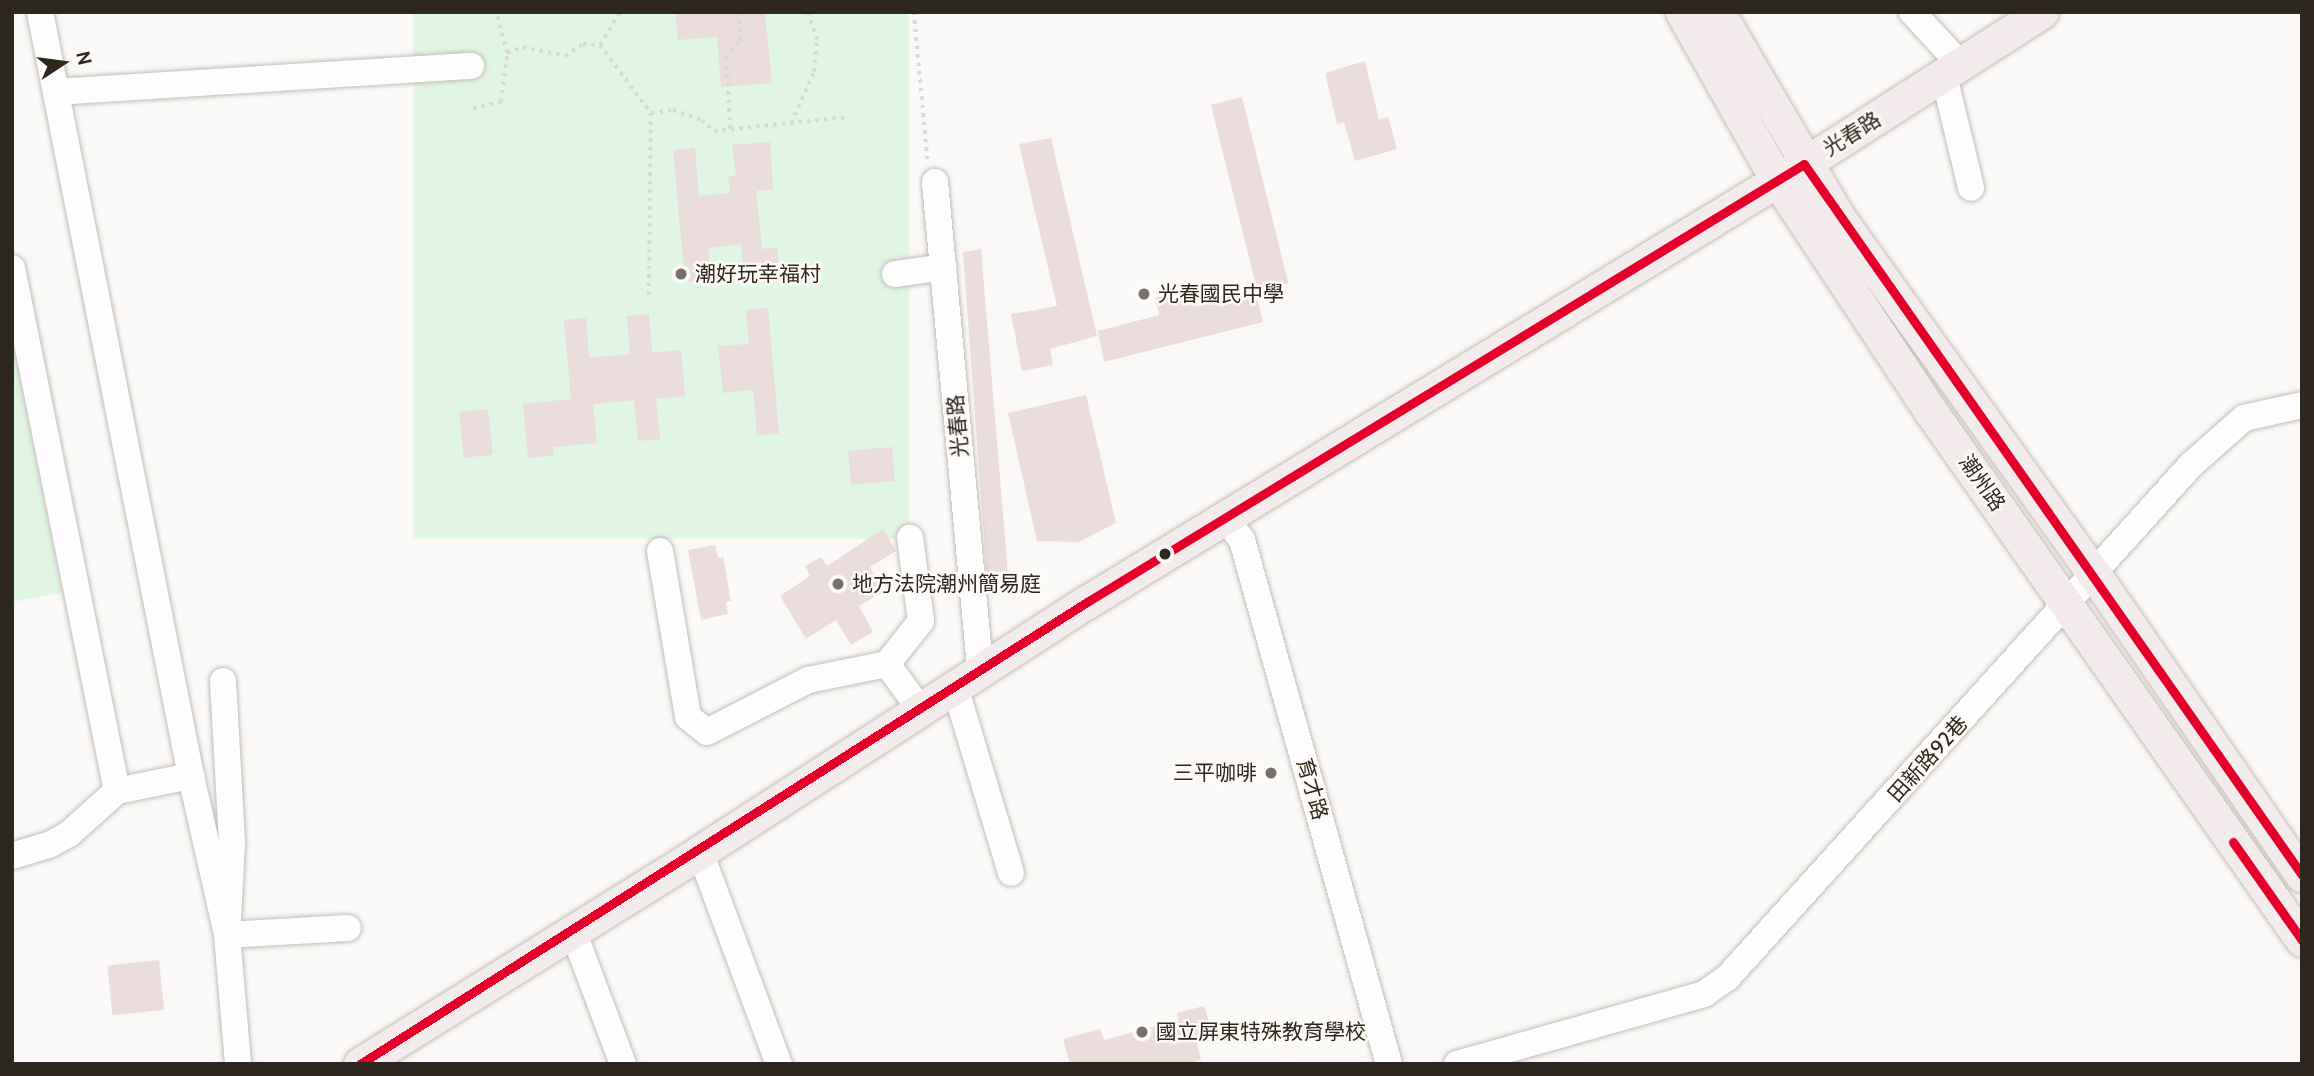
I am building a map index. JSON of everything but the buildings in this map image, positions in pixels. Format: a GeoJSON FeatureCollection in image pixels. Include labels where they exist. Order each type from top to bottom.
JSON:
{"type":"FeatureCollection","features":[{"type":"Feature","properties":{"kind":"main road","name":"潮州路"},"geometry":{"type":"LineString","coordinates":[[1682,12],[1791,172],[2094,573],[2302,875]]}},
{"type":"Feature","properties":{"kind":"main road","name":"潮州路"},"geometry":{"type":"LineString","coordinates":[[1718,12],[1791,172],[1929,409],[2302,940]]}},
{"type":"Feature","properties":{"kind":"main road","name":"光春路"},"geometry":{"type":"LineString","coordinates":[[360,1064],[700,852],[967,678],[1791,172],[2042,12]]}},
{"type":"Feature","properties":{"kind":"street"},"geometry":{"type":"LineString","coordinates":[[40,12],[191,776],[227,935],[238,1064]]}},
{"type":"Feature","properties":{"kind":"street"},"geometry":{"type":"LineString","coordinates":[[1912,12],[1952,71],[1971,188]]}},
{"type":"Feature","properties":{"kind":"street"},"geometry":{"type":"LineString","coordinates":[[56,92],[471,66]]}},
{"type":"Feature","properties":{"kind":"street","name":"光春路"},"geometry":{"type":"LineString","coordinates":[[935,181],[944,267],[967,678]]}},
{"type":"Feature","properties":{"kind":"street"},"geometry":{"type":"LineString","coordinates":[[895,274],[944,267]]}},
{"type":"Feature","properties":{"kind":"street"},"geometry":{"type":"LineString","coordinates":[[12,268],[117,791]]}},
{"type":"Feature","properties":{"kind":"street","name":"田新路92巷"},"geometry":{"type":"LineString","coordinates":[[1514,1057],[1704,994],[1727,978],[2192,464],[2244,418],[2302,405]]}},
{"type":"Feature","properties":{"kind":"street","name":"育才路"},"geometry":{"type":"LineString","coordinates":[[1226,519],[1242,540],[1389,1064]]}},
{"type":"Feature","properties":{"kind":"street"},"geometry":{"type":"LineString","coordinates":[[660,551],[688,717],[707,732],[808,680],[887,664],[921,621],[910,538]]}},
{"type":"Feature","properties":{"kind":"street"},"geometry":{"type":"LineString","coordinates":[[887,664],[920,709]]}},
{"type":"Feature","properties":{"kind":"street"},"geometry":{"type":"LineString","coordinates":[[967,678],[1011,873]]}},
{"type":"Feature","properties":{"kind":"street"},"geometry":{"type":"LineString","coordinates":[[223,681],[232,844],[227,935]]}},
{"type":"Feature","properties":{"kind":"street"},"geometry":{"type":"LineString","coordinates":[[12,856],[49,845],[69,834],[117,791],[191,776]]}},
{"type":"Feature","properties":{"kind":"street"},"geometry":{"type":"LineString","coordinates":[[700,852],[779,1064]]}},
{"type":"Feature","properties":{"kind":"street"},"geometry":{"type":"LineString","coordinates":[[227,935],[348,928]]}},
{"type":"Feature","properties":{"kind":"street"},"geometry":{"type":"LineString","coordinates":[[573,931],[624,1064]]}},
{"type":"Feature","properties":{"kind":"street"},"geometry":{"type":"LineString","coordinates":[[1457,1064],[1514,1057]]}},
{"type":"Feature","properties":{"kind":"path"},"geometry":{"type":"LineString","coordinates":[[473,108],[501,102],[507,53],[496,12]]}},
{"type":"Feature","properties":{"kind":"path"},"geometry":{"type":"LineString","coordinates":[[600,44],[620,12]]}},
{"type":"Feature","properties":{"kind":"path"},"geometry":{"type":"LineString","coordinates":[[730,129],[726,58],[740,41],[738,12]]}},
{"type":"Feature","properties":{"kind":"path"},"geometry":{"type":"LineString","coordinates":[[791,124],[814,72],[817,40],[808,12]]}},
{"type":"Feature","properties":{"kind":"path"},"geometry":{"type":"LineString","coordinates":[[914,12],[925,158],[935,181]]}},
{"type":"Feature","properties":{"kind":"path"},"geometry":{"type":"LineString","coordinates":[[507,53],[523,47],[565,56],[583,44],[600,44]]}},
{"type":"Feature","properties":{"kind":"path"},"geometry":{"type":"LineString","coordinates":[[600,44],[651,113],[649,299]]}},
{"type":"Feature","properties":{"kind":"path"},"geometry":{"type":"LineString","coordinates":[[651,113],[673,110],[702,120],[714,131],[848,117]]}},
{"type":"Feature","properties":{"kind":"green space","name":"潮好玩幸福村"},"geometry":{"type":"Polygon","coordinates":[[[413,12],[909,12],[909,539],[413,539],[413,12]]]}},
{"type":"Feature","properties":{"kind":"green space"},"geometry":{"type":"Polygon","coordinates":[[[12,337],[62,593],[12,602],[12,337]]]}},
{"type":"Feature","properties":{"kind":"transit line"},"geometry":{"type":"LineString","coordinates":[[360,1064],[1087,602],[1804,164],[2302,875]]}},
{"type":"Feature","properties":{"kind":"transit line"},"geometry":{"type":"LineString","coordinates":[[2233,842],[2302,940]]}},
{"type":"Feature","properties":{"kind":"place","name":"潮好玩幸福村"},"geometry":{"type":"Point","coordinates":[681,274]}},
{"type":"Feature","properties":{"kind":"place","name":"光春國民中學"},"geometry":{"type":"Point","coordinates":[1144,294]}},
{"type":"Feature","properties":{"kind":"place","name":"地方法院潮州簡易庭"},"geometry":{"type":"Point","coordinates":[838,584]}},
{"type":"Feature","properties":{"kind":"place","name":"三平咖啡"},"geometry":{"type":"Point","coordinates":[1271,773]}},
{"type":"Feature","properties":{"kind":"place","name":"國立屏東特殊教育學校"},"geometry":{"type":"Point","coordinates":[1142,1032]}}]}
